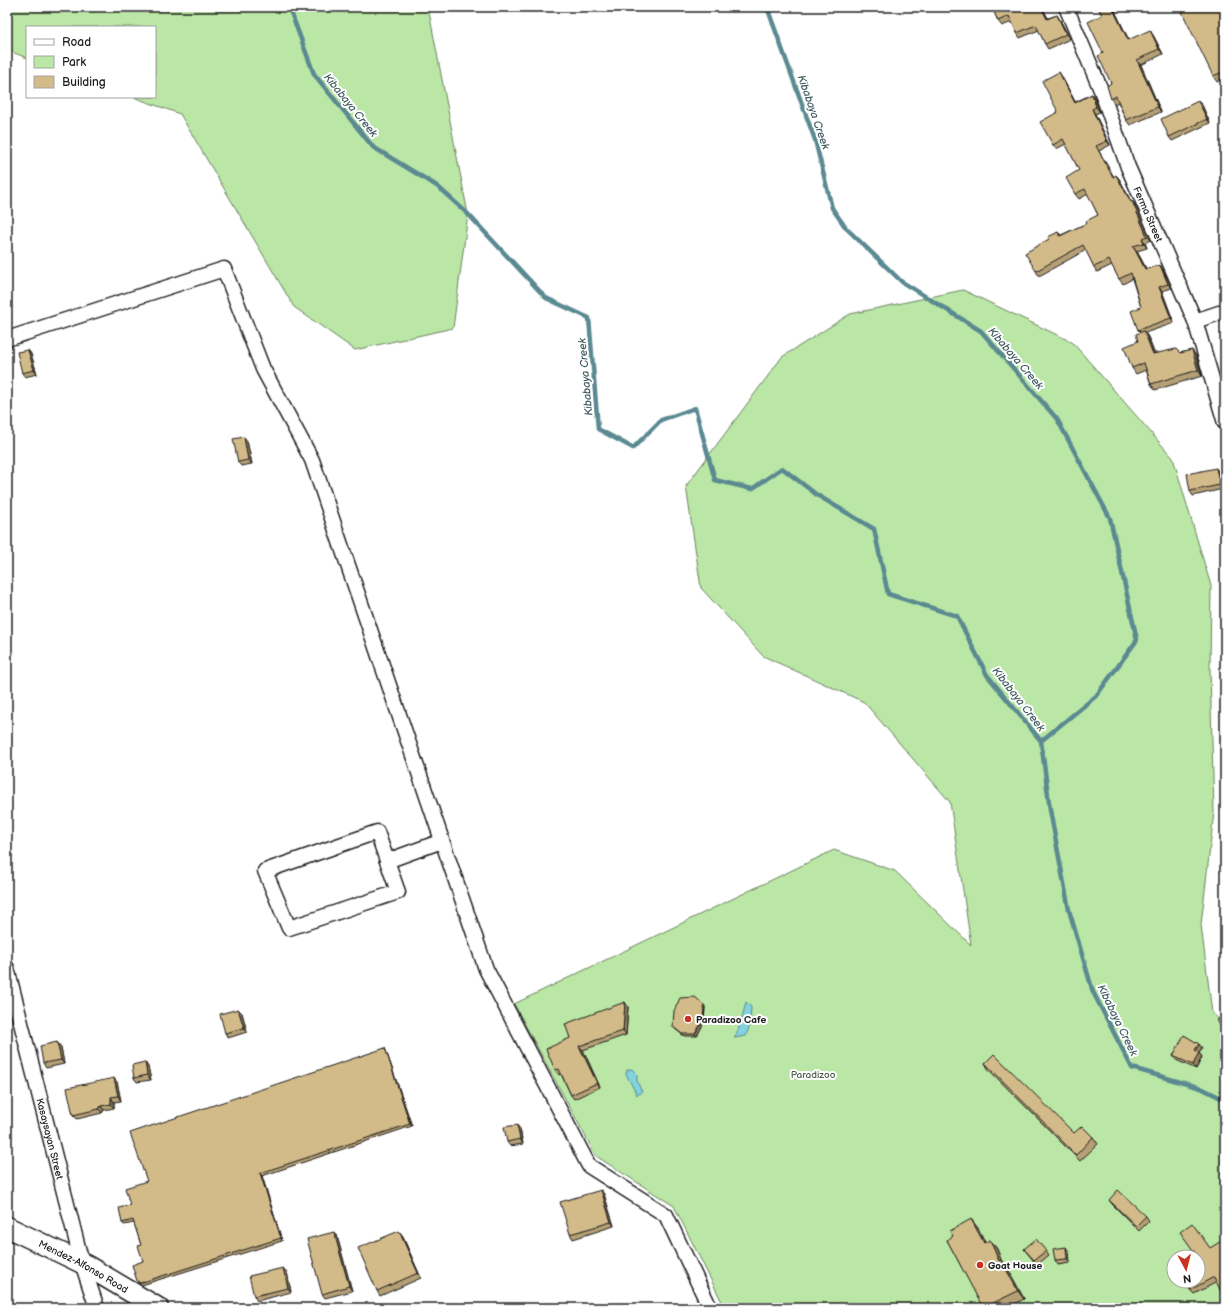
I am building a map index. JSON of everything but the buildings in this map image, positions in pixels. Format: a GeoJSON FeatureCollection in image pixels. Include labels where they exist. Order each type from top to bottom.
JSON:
{"type":"FeatureCollection","features":[{"type":"Feature","properties":{"kind":"main road","name":"Mendez-Alfonso Road"},"geometry":{"type":"LineString","coordinates":[[7,1227],[82,1263],[158,1308]]}},
{"type":"Feature","properties":{"kind":"street","name":"Ferma Street"},"geometry":{"type":"LineString","coordinates":[[1066,7],[1101,90],[1128,167],[1195,321],[1225,423]]}},
{"type":"Feature","properties":{"kind":"street"},"geometry":{"type":"LineString","coordinates":[[7,339],[224,269],[263,369],[312,460],[486,969],[589,1166],[666,1215],[710,1308]]}},
{"type":"Feature","properties":{"kind":"street"},"geometry":{"type":"LineString","coordinates":[[1195,321],[1225,310]]}},
{"type":"Feature","properties":{"kind":"street"},"geometry":{"type":"LineString","coordinates":[[377,832],[387,860],[398,892],[289,928],[266,871],[377,832]]}},
{"type":"Feature","properties":{"kind":"street"},"geometry":{"type":"LineString","coordinates":[[387,860],[442,841]]}},
{"type":"Feature","properties":{"kind":"street","name":"Kasaysayan Street"},"geometry":{"type":"LineString","coordinates":[[7,968],[82,1263],[97,1308]]}},
{"type":"Feature","properties":{"kind":"green space"},"geometry":{"type":"Polygon","coordinates":[[[7,7],[428,7],[468,214],[453,328],[355,350],[294,307],[180,114],[136,98],[156,98],[156,26],[26,26],[26,58],[7,50],[7,7]]]}},
{"type":"Feature","properties":{"kind":"green space","name":"Paradizoo"},"geometry":{"type":"Polygon","coordinates":[[[963,290],[1072,342],[1173,458],[1211,586],[1210,670],[1214,812],[1201,925],[1212,1013],[1225,1024],[1225,1308],[725,1308],[674,1206],[596,1156],[514,1004],[834,850],[895,871],[971,945],[950,802],[864,702],[763,656],[701,588],[686,486],[782,357],[850,314],[963,290]]]}},
{"type":"Feature","properties":{"kind":"water"},"geometry":{"type":"Polygon","coordinates":[[[746,1002],[751,1007],[750,1025],[746,1036],[734,1038],[740,1026],[746,1002]]]}},
{"type":"Feature","properties":{"kind":"water"},"geometry":{"type":"Polygon","coordinates":[[[632,1069],[637,1074],[637,1081],[642,1092],[637,1095],[626,1074],[627,1070],[632,1069]]]}},
{"type":"Feature","properties":{"kind":"waterway","name":"Kibabaya Creek"},"geometry":{"type":"LineString","coordinates":[[289,7],[314,74],[373,147],[437,186],[468,214],[546,298],[589,318],[598,429],[633,448],[661,420],[695,408],[715,480],[752,489],[782,468],[817,495],[874,529],[888,594],[957,616],[987,675],[1041,741],[1050,810],[1069,910],[1093,992],[1132,1068],[1201,1088],[1225,1100]]}},
{"type":"Feature","properties":{"kind":"waterway","name":"Kibabaya Creek"},"geometry":{"type":"LineString","coordinates":[[767,7],[815,140],[832,208],[846,228],[902,282],[981,331],[1057,419],[1110,518],[1137,640],[1096,696],[1041,741]]}},
{"type":"Feature","properties":{"kind":"place","name":"Paradizoo Cafe"},"geometry":{"type":"Point","coordinates":[688,1019]}},
{"type":"Feature","properties":{"kind":"place","name":"Goat House"},"geometry":{"type":"Point","coordinates":[980,1265]}}]}
